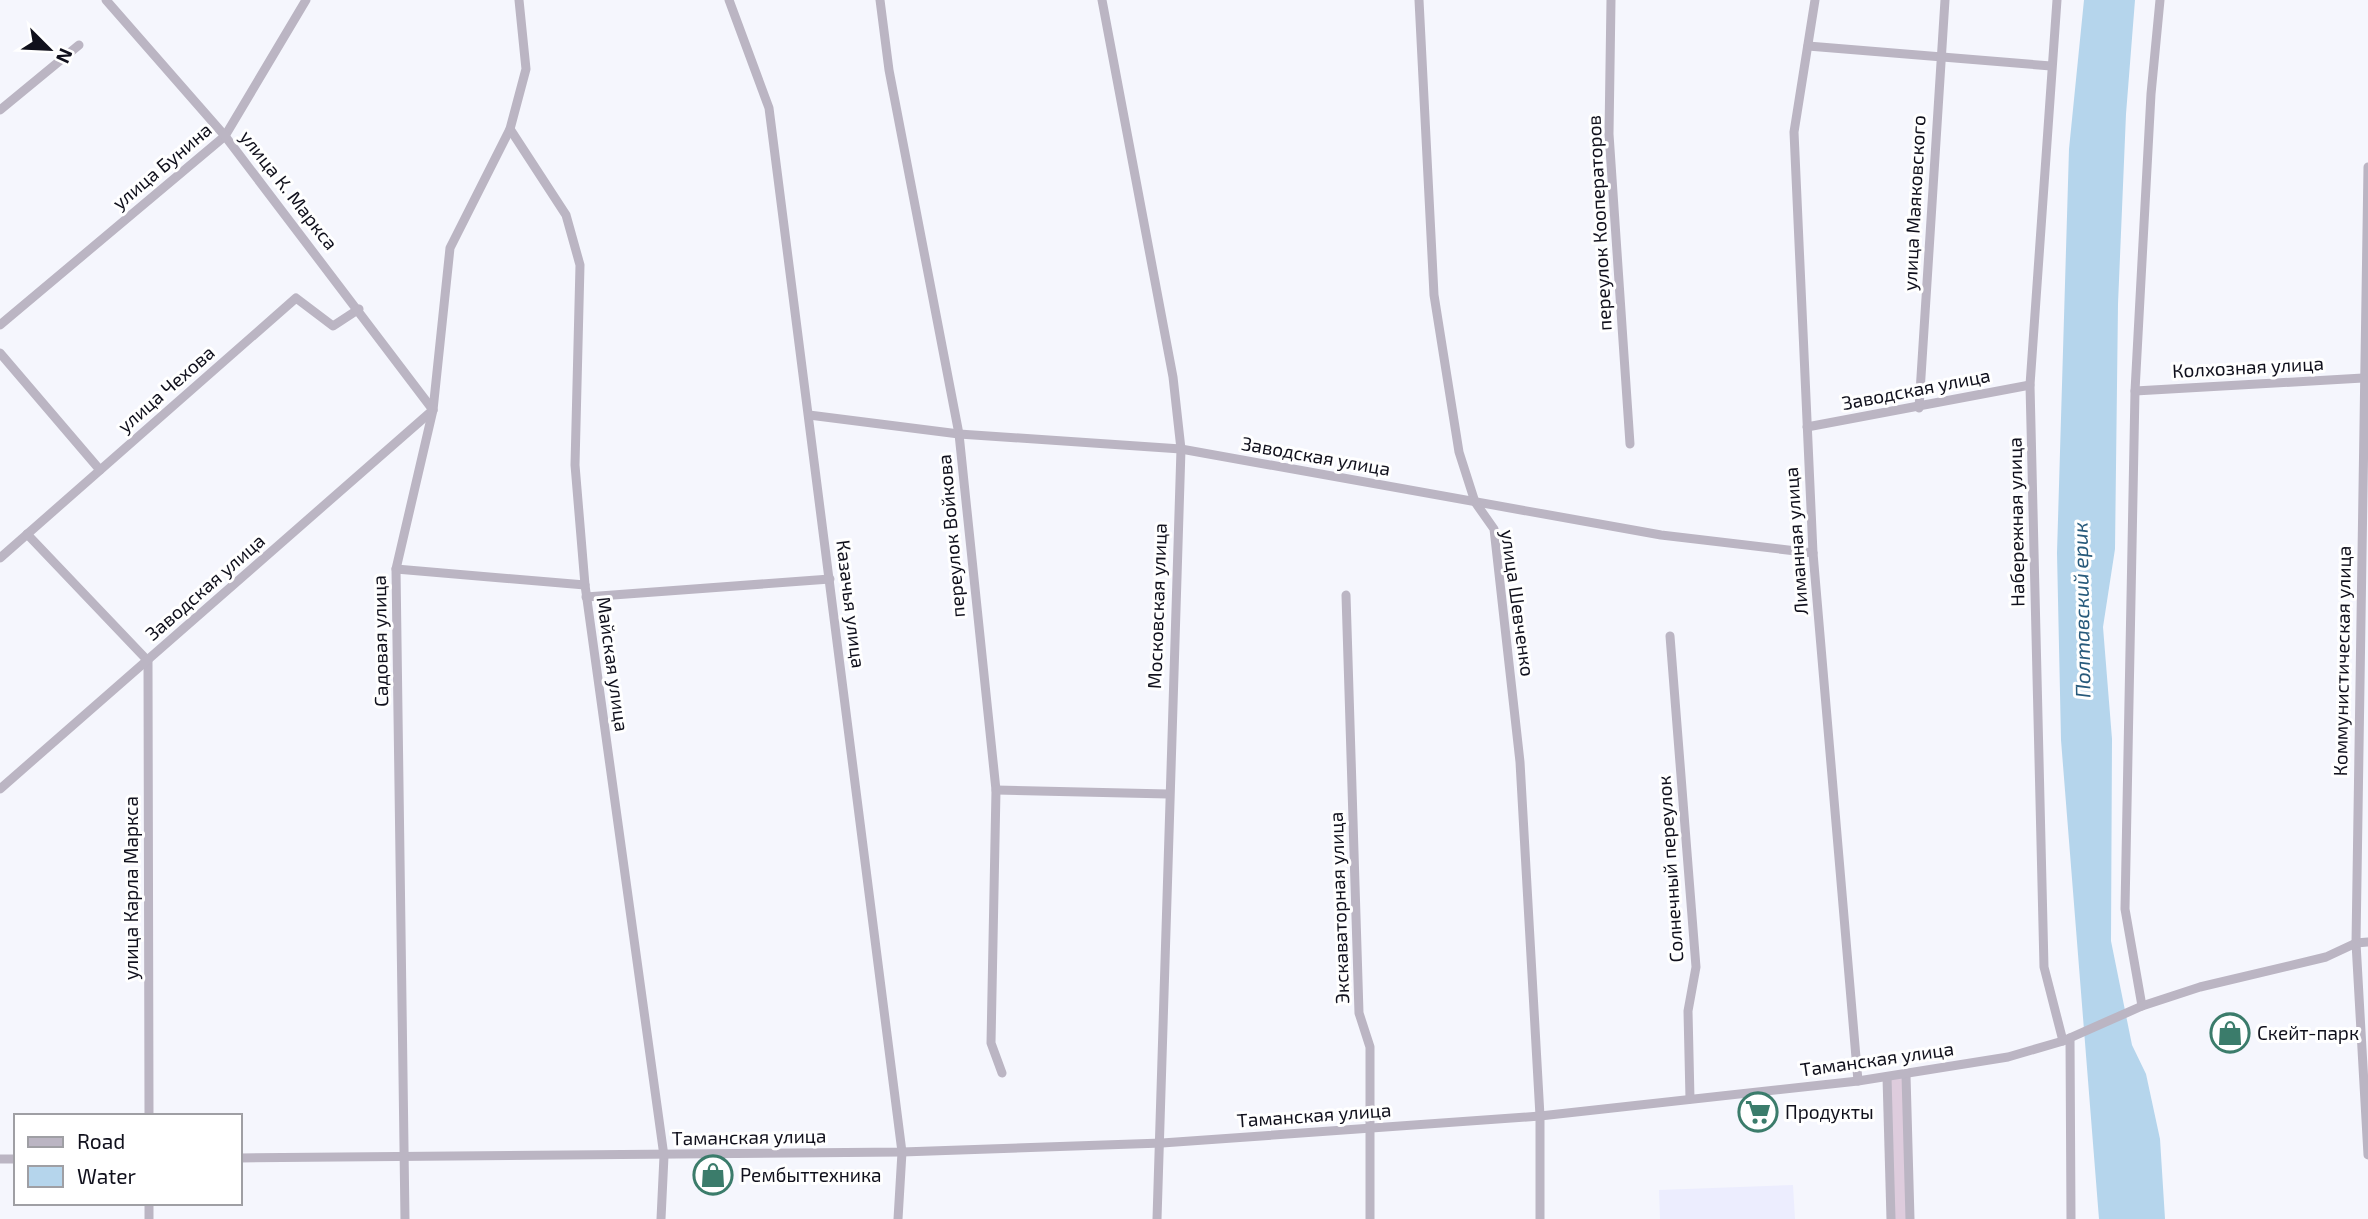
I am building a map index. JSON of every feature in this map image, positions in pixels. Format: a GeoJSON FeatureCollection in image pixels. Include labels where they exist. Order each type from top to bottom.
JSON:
{"type":"FeatureCollection","features":[{"type":"Feature","properties":{"kind":"street","name":"улица К. Маркса"},"geometry":{"type":"LineString","coordinates":[[106,0],[225,136],[359,309],[433,410]]}},
{"type":"Feature","properties":{"kind":"street","name":"улица Бунина"},"geometry":{"type":"LineString","coordinates":[[0,324],[225,136],[306,0]]}},
{"type":"Feature","properties":{"kind":"street","name":"Садовая улица"},"geometry":{"type":"LineString","coordinates":[[405,1219],[396,569],[433,410],[450,248],[510,129],[526,69],[519,0]]}},
{"type":"Feature","properties":{"kind":"street","name":"Казачья улица"},"geometry":{"type":"LineString","coordinates":[[729,0],[769,108],[902,1152],[898,1219]]}},
{"type":"Feature","properties":{"kind":"street","name":"переулок Войкова"},"geometry":{"type":"LineString","coordinates":[[880,0],[889,70],[959,434],[975,613],[996,790],[991,1043],[1002,1073]]}},
{"type":"Feature","properties":{"kind":"street","name":"Московская улица"},"geometry":{"type":"LineString","coordinates":[[1102,0],[1173,377],[1181,449],[1168,794],[1162,1143],[1157,1219]]}},
{"type":"Feature","properties":{"kind":"street","name":"улица Шевченко"},"geometry":{"type":"LineString","coordinates":[[1419,0],[1434,295],[1460,452],[1475,502],[1494,530],[1520,762],[1539,1116],[1540,1219]]}},
{"type":"Feature","properties":{"kind":"street","name":"переулок Кооператоров"},"geometry":{"type":"LineString","coordinates":[[1611,0],[1609,134],[1630,444]]}},
{"type":"Feature","properties":{"kind":"street","name":"Лиманная улица"},"geometry":{"type":"LineString","coordinates":[[1815,0],[1794,132],[1813,552],[1858,1081]]}},
{"type":"Feature","properties":{"kind":"street","name":"улица Маяковского"},"geometry":{"type":"LineString","coordinates":[[1919,408],[1945,0]]}},
{"type":"Feature","properties":{"kind":"street","name":"Набережная улица"},"geometry":{"type":"LineString","coordinates":[[2057,0],[2030,385],[2044,967],[2066,1039],[2071,1219]]}},
{"type":"Feature","properties":{"kind":"street"},"geometry":{"type":"LineString","coordinates":[[2141,1006],[2125,909],[2136,391],[2150,108],[2160,0]]}},
{"type":"Feature","properties":{"kind":"street"},"geometry":{"type":"LineString","coordinates":[[0,110],[79,45]]}},
{"type":"Feature","properties":{"kind":"street"},"geometry":{"type":"LineString","coordinates":[[1808,46],[2051,66]]}},
{"type":"Feature","properties":{"kind":"street","name":"Майская улица"},"geometry":{"type":"LineString","coordinates":[[510,129],[566,215],[580,265],[575,466],[586,597],[664,1156],[661,1219]]}},
{"type":"Feature","properties":{"kind":"street","name":"Коммунистическая улица"},"geometry":{"type":"LineString","coordinates":[[2368,167],[2356,943],[2368,1154]]}},
{"type":"Feature","properties":{"kind":"street","name":"улица Чехова"},"geometry":{"type":"LineString","coordinates":[[0,558],[296,298],[333,326],[359,309]]}},
{"type":"Feature","properties":{"kind":"street"},"geometry":{"type":"LineString","coordinates":[[0,353],[100,470]]}},
{"type":"Feature","properties":{"kind":"street","name":"Колхозная улица"},"geometry":{"type":"LineString","coordinates":[[2136,391],[2363,378]]}},
{"type":"Feature","properties":{"kind":"street","name":"Заводская улица"},"geometry":{"type":"LineString","coordinates":[[1807,427],[2030,385]]}},
{"type":"Feature","properties":{"kind":"street","name":"Заводская улица"},"geometry":{"type":"LineString","coordinates":[[0,789],[433,410]]}},
{"type":"Feature","properties":{"kind":"street","name":"Заводская улица"},"geometry":{"type":"LineString","coordinates":[[810,415],[959,434],[1181,449],[1661,535],[1813,552]]}},
{"type":"Feature","properties":{"kind":"street"},"geometry":{"type":"LineString","coordinates":[[27,534],[148,660]]}},
{"type":"Feature","properties":{"kind":"street"},"geometry":{"type":"LineString","coordinates":[[396,569],[585,584]]}},
{"type":"Feature","properties":{"kind":"street"},"geometry":{"type":"LineString","coordinates":[[586,597],[830,579]]}},
{"type":"Feature","properties":{"kind":"street","name":"Экскаваторная улица"},"geometry":{"type":"LineString","coordinates":[[1346,595],[1359,1013],[1370,1047],[1370,1219]]}},
{"type":"Feature","properties":{"kind":"street","name":"Солнечный переулок"},"geometry":{"type":"LineString","coordinates":[[1670,636],[1696,967],[1688,1011],[1690,1099]]}},
{"type":"Feature","properties":{"kind":"street","name":"улица Карла Маркса"},"geometry":{"type":"LineString","coordinates":[[148,660],[149,1114]]}},
{"type":"Feature","properties":{"kind":"street"},"geometry":{"type":"LineString","coordinates":[[996,790],[1168,794]]}},
{"type":"Feature","properties":{"kind":"street","name":"Таманская улица"},"geometry":{"type":"LineString","coordinates":[[242,1158],[902,1152],[1162,1143],[1539,1116],[1906,1075],[2008,1057],[2066,1039],[2141,1006],[2200,986],[2326,957],[2356,943],[2368,942]]}},
{"type":"Feature","properties":{"kind":"street"},"geometry":{"type":"LineString","coordinates":[[1906,1075],[1910,1219]]}},
{"type":"Feature","properties":{"kind":"street"},"geometry":{"type":"LineString","coordinates":[[1887,1077],[1891,1219]]}},
{"type":"Feature","properties":{"kind":"shaded area"},"geometry":{"type":"Polygon","coordinates":[[[1904,1077],[1908,1219],[1892,1219],[1889,1079],[1904,1077]]]}},
{"type":"Feature","properties":{"kind":"shaded area"},"geometry":{"type":"Polygon","coordinates":[[[1793,1185],[1795,1219],[1660,1219],[1659,1190],[1793,1185]]]}},
{"type":"Feature","properties":{"kind":"water","name":"Полтавский ерик"},"geometry":{"type":"Polygon","coordinates":[[[2084,0],[2135,0],[2126,114],[2118,304],[2115,549],[2103,627],[2112,739],[2111,941],[2132,1045],[2146,1074],[2160,1139],[2165,1219],[2099,1219],[2061,740],[2057,553],[2069,149],[2084,0]]]}},
{"type":"Feature","properties":{"kind":"place","name":"Скейт-парк"},"geometry":{"type":"Point","coordinates":[2230,1033]}},
{"type":"Feature","properties":{"kind":"place","name":"Продукты"},"geometry":{"type":"Point","coordinates":[1758,1112]}},
{"type":"Feature","properties":{"kind":"place","name":"Рембыттехника"},"geometry":{"type":"Point","coordinates":[713,1175]}}]}
